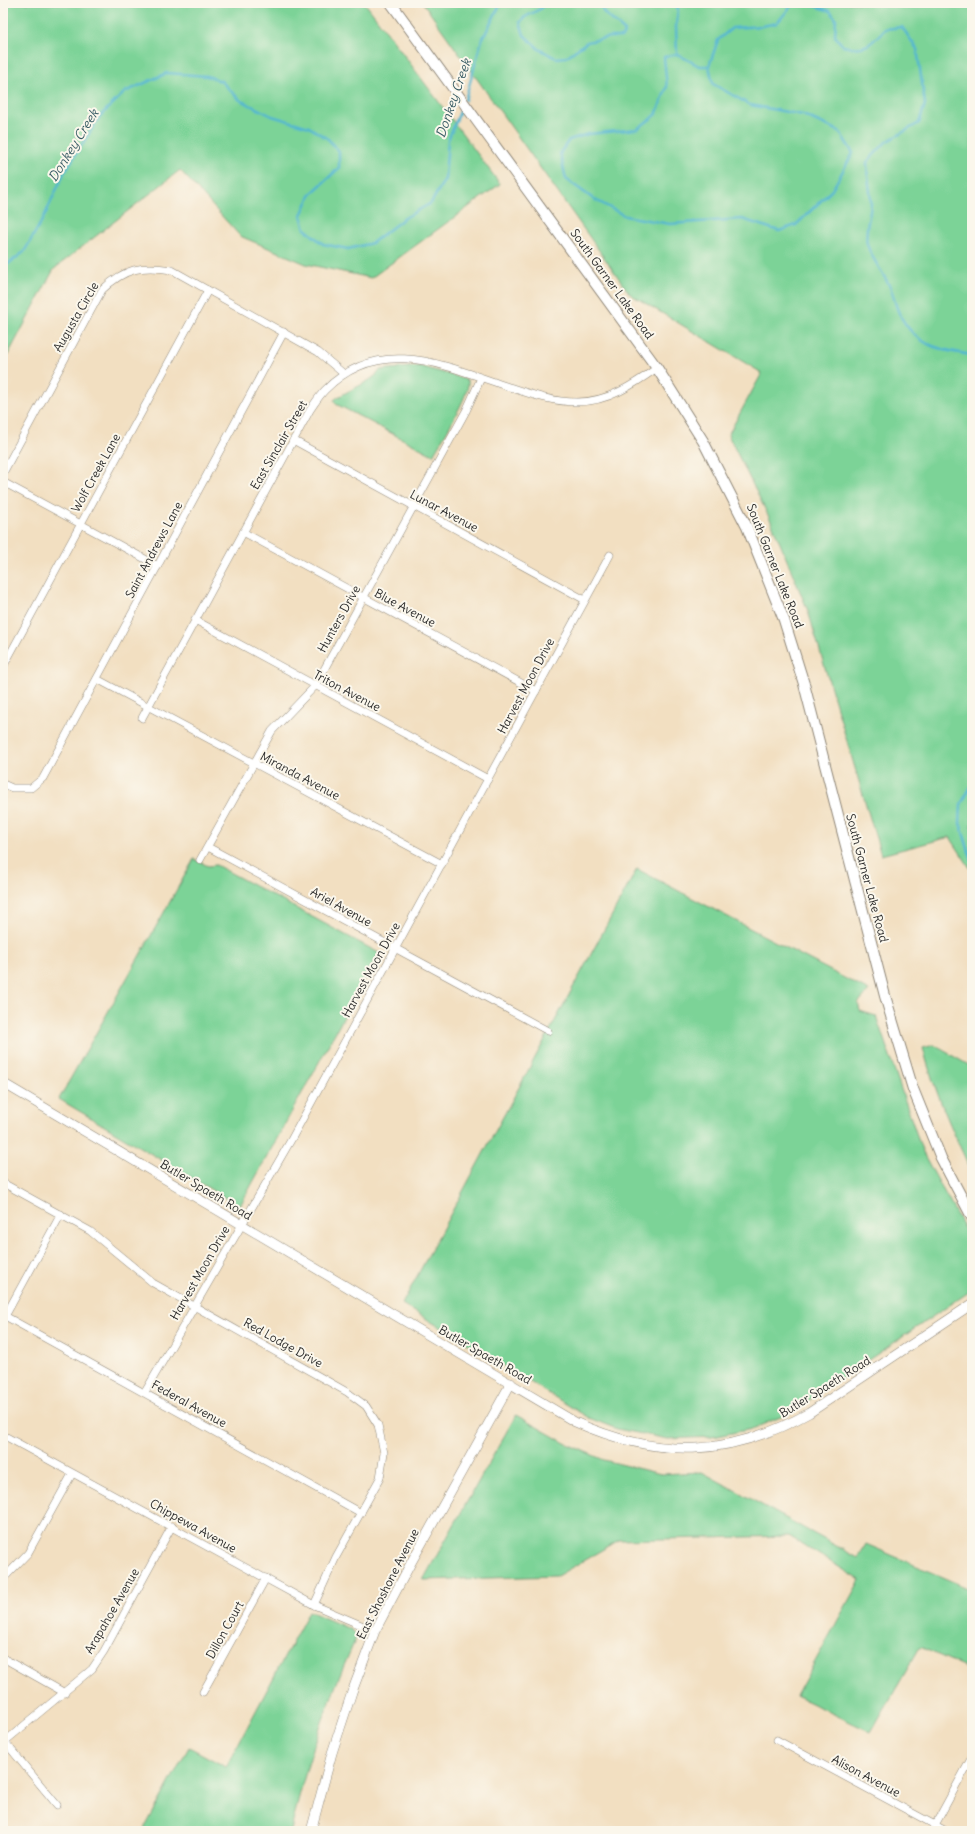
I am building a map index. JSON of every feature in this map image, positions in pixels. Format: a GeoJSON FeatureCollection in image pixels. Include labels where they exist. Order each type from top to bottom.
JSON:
{"type":"FeatureCollection","features":[{"type":"Feature","properties":{"kind":"main road","name":"South Garner Lake Road"},"geometry":{"type":"LineString","coordinates":[[391,3],[480,123],[620,319],[657,368],[703,441],[747,527],[784,620],[813,717],[885,996],[913,1089],[941,1158],[972,1217]]}},
{"type":"Feature","properties":{"kind":"main road","name":"Butler Spaeth Road"},"geometry":{"type":"LineString","coordinates":[[3,1084],[575,1422],[620,1440],[679,1449],[724,1445],[762,1436],[787,1426],[809,1413],[972,1304]]}},
{"type":"Feature","properties":{"kind":"main road","name":"East Shoshone Avenue"},"geometry":{"type":"LineString","coordinates":[[311,1831],[332,1753],[352,1692],[375,1631],[412,1561],[511,1384]]}},
{"type":"Feature","properties":{"kind":"street","name":"Augusta Circle"},"geometry":{"type":"LineString","coordinates":[[3,472],[102,290],[115,277],[134,269],[152,267],[172,270],[318,352],[344,374]]}},
{"type":"Feature","properties":{"kind":"street","name":"Wolf Creek Lane"},"geometry":{"type":"LineString","coordinates":[[3,667],[208,290]]}},
{"type":"Feature","properties":{"kind":"street","name":"Saint Andrews Lane"},"geometry":{"type":"LineString","coordinates":[[3,784],[12,788],[31,788],[43,778],[284,332]]}},
{"type":"Feature","properties":{"kind":"street","name":"East Sinclair Street"},"geometry":{"type":"LineString","coordinates":[[142,718],[310,410],[325,390],[344,374],[364,363],[392,358],[421,360],[544,399],[578,402],[598,399],[620,392],[657,368]]}},
{"type":"Feature","properties":{"kind":"street","name":"Hunters Drive"},"geometry":{"type":"LineString","coordinates":[[200,860],[272,731],[315,686],[466,411],[481,378]]}},
{"type":"Feature","properties":{"kind":"street","name":"Lunar Avenue"},"geometry":{"type":"LineString","coordinates":[[293,440],[585,600]]}},
{"type":"Feature","properties":{"kind":"street"},"geometry":{"type":"LineString","coordinates":[[3,482],[158,566]]}},
{"type":"Feature","properties":{"kind":"street","name":"Blue Avenue"},"geometry":{"type":"LineString","coordinates":[[243,532],[536,691]]}},
{"type":"Feature","properties":{"kind":"street","name":"Harvest Moon Drive"},"geometry":{"type":"LineString","coordinates":[[145,1392],[291,1140],[610,555]]}},
{"type":"Feature","properties":{"kind":"street","name":"Triton Avenue"},"geometry":{"type":"LineString","coordinates":[[195,620],[488,779]]}},
{"type":"Feature","properties":{"kind":"street","name":"Miranda Avenue"},"geometry":{"type":"LineString","coordinates":[[97,679],[442,864]]}},
{"type":"Feature","properties":{"kind":"street","name":"Ariel Avenue"},"geometry":{"type":"LineString","coordinates":[[208,847],[548,1031]]}},
{"type":"Feature","properties":{"kind":"street","name":"Red Lodge Drive"},"geometry":{"type":"LineString","coordinates":[[3,1183],[90,1231],[153,1283],[347,1392],[366,1406],[378,1425],[384,1453],[380,1478],[336,1557],[314,1605]]}},
{"type":"Feature","properties":{"kind":"street"},"geometry":{"type":"LineString","coordinates":[[4,1318],[61,1214]]}},
{"type":"Feature","properties":{"kind":"street","name":"Federal Avenue"},"geometry":{"type":"LineString","coordinates":[[4,1318],[145,1392],[361,1513]]}},
{"type":"Feature","properties":{"kind":"street","name":"Chippewa Avenue"},"geometry":{"type":"LineString","coordinates":[[3,1435],[72,1474],[172,1526],[314,1605],[375,1631]]}},
{"type":"Feature","properties":{"kind":"street"},"geometry":{"type":"LineString","coordinates":[[3,1579],[28,1553],[72,1474]]}},
{"type":"Feature","properties":{"kind":"street","name":"Arapahoe Avenue"},"geometry":{"type":"LineString","coordinates":[[4,1742],[92,1669],[172,1526]]}},
{"type":"Feature","properties":{"kind":"street","name":"Dillon Court"},"geometry":{"type":"LineString","coordinates":[[203,1692],[266,1578]]}},
{"type":"Feature","properties":{"kind":"street"},"geometry":{"type":"LineString","coordinates":[[3,1658],[64,1693]]}},
{"type":"Feature","properties":{"kind":"street","name":"Alison Avenue"},"geometry":{"type":"LineString","coordinates":[[777,1740],[946,1831]]}},
{"type":"Feature","properties":{"kind":"street"},"geometry":{"type":"LineString","coordinates":[[4,1742],[57,1805]]}},
{"type":"Feature","properties":{"kind":"street"},"geometry":{"type":"LineString","coordinates":[[935,1825],[972,1757]]}},
{"type":"Feature","properties":{"kind":"green space"},"geometry":{"type":"Polygon","coordinates":[[[3,3],[365,3],[500,184],[371,278],[306,264],[240,236],[180,170],[54,269],[3,364],[3,3]]]}},
{"type":"Feature","properties":{"kind":"green space"},"geometry":{"type":"Polygon","coordinates":[[[423,3],[972,3],[972,871],[950,837],[881,855],[808,611],[770,519],[728,435],[762,373],[630,294],[423,3]]]}},
{"type":"Feature","properties":{"kind":"green space"},"geometry":{"type":"Polygon","coordinates":[[[419,366],[468,381],[465,396],[433,455],[336,404],[334,400],[366,382],[380,370],[419,366]]]}},
{"type":"Feature","properties":{"kind":"green space"},"geometry":{"type":"Polygon","coordinates":[[[194,859],[208,866],[216,865],[379,953],[241,1204],[237,1205],[59,1099],[194,859]]]}},
{"type":"Feature","properties":{"kind":"green space"},"geometry":{"type":"Polygon","coordinates":[[[637,869],[869,991],[858,1003],[860,1011],[876,1016],[923,1153],[972,1243],[972,1290],[790,1413],[752,1429],[712,1437],[668,1439],[617,1429],[589,1418],[402,1304],[637,869]]]}},
{"type":"Feature","properties":{"kind":"green space"},"geometry":{"type":"Polygon","coordinates":[[[934,1045],[972,1067],[972,1173],[944,1111],[927,1064],[923,1048],[934,1045]]]}},
{"type":"Feature","properties":{"kind":"green space"},"geometry":{"type":"Polygon","coordinates":[[[516,1415],[565,1443],[604,1460],[661,1474],[702,1472],[858,1558],[866,1544],[972,1590],[972,1670],[920,1647],[871,1732],[796,1696],[860,1580],[789,1536],[619,1540],[557,1576],[423,1580],[516,1415]]]}},
{"type":"Feature","properties":{"kind":"green space"},"geometry":{"type":"Polygon","coordinates":[[[309,1611],[352,1630],[357,1636],[337,1683],[319,1732],[303,1781],[291,1831],[143,1831],[189,1747],[226,1767],[309,1611]]]}},
{"type":"Feature","properties":{"kind":"waterway","name":"Donkey Creek"},"geometry":{"type":"LineString","coordinates":[[465,100],[482,40],[501,3]]}},
{"type":"Feature","properties":{"kind":"waterway"},"geometry":{"type":"LineString","coordinates":[[544,3],[542,8],[525,17],[520,22],[524,35],[539,49],[556,58],[566,57],[587,42],[610,37],[622,37],[625,31],[604,13],[600,5],[601,3]]}},
{"type":"Feature","properties":{"kind":"waterway"},"geometry":{"type":"LineString","coordinates":[[675,3],[678,9],[676,26],[677,54],[699,66],[709,66],[718,40],[732,28],[762,26],[777,23],[792,5],[797,3]]}},
{"type":"Feature","properties":{"kind":"waterway"},"geometry":{"type":"LineString","coordinates":[[806,3],[830,11],[836,19],[835,36],[843,46],[857,48],[862,47],[871,43],[885,29],[902,27],[917,49],[925,104],[919,123],[886,142],[867,162],[871,201],[866,239],[871,255],[890,287],[896,307],[905,324],[913,333],[920,339],[939,348],[972,355]]}},
{"type":"Feature","properties":{"kind":"waterway"},"geometry":{"type":"LineString","coordinates":[[677,54],[664,57],[667,87],[656,115],[637,129],[588,134],[569,140],[560,153],[566,179],[592,198],[625,216],[670,224],[742,219],[779,231],[796,225],[832,190],[853,153],[839,131],[803,115],[750,105],[713,84],[709,66]]}},
{"type":"Feature","properties":{"kind":"waterway","name":"Donkey Creek"},"geometry":{"type":"LineString","coordinates":[[3,264],[8,264],[24,252],[44,217],[64,173],[100,116],[125,92],[167,73],[207,76],[221,81],[240,100],[272,116],[309,127],[328,139],[339,151],[339,168],[311,194],[301,215],[305,229],[323,244],[348,249],[372,243],[403,219],[431,203],[445,179],[448,140],[462,107]]}},
{"type":"Feature","properties":{"kind":"waterway"},"geometry":{"type":"LineString","coordinates":[[972,785],[961,804],[960,823],[972,861]]}}]}
